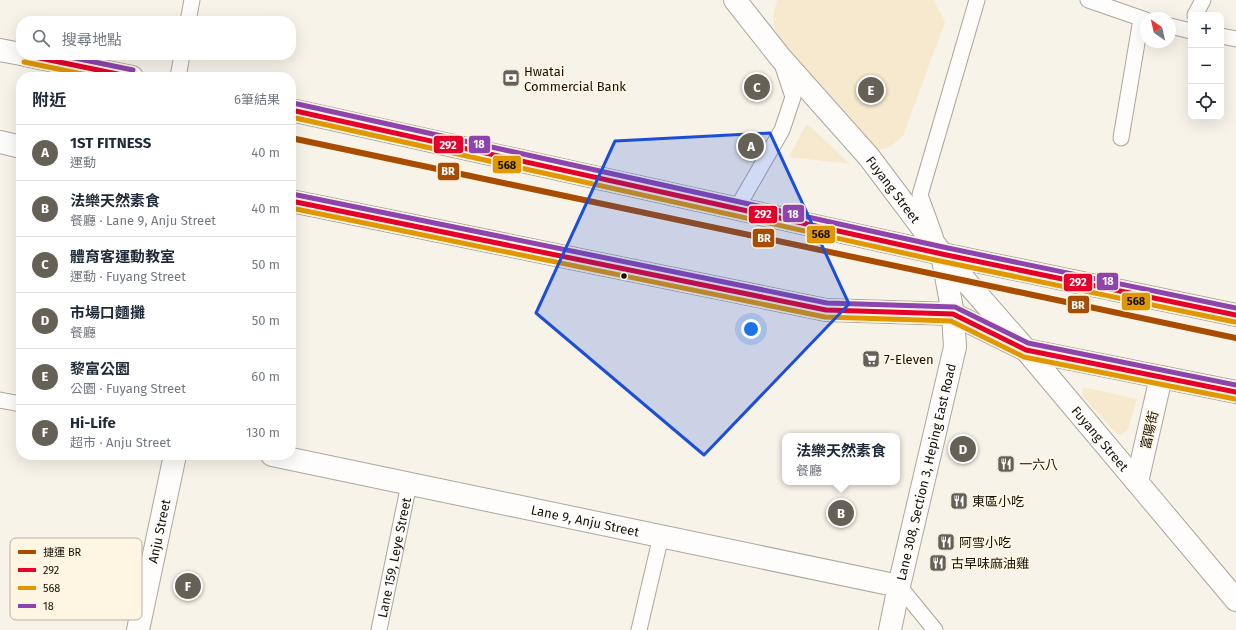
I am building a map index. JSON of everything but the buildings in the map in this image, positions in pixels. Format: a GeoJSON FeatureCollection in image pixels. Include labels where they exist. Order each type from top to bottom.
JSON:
{"type":"FeatureCollection","features":[{"type":"Feature","properties":{"kind":"street","name":"Fuyang Street"},"geometry":{"type":"LineString","coordinates":[[734,0],[780,57],[869,157],[942,254],[1026,350],[1236,600]]}},
{"type":"Feature","properties":{"kind":"street"},"geometry":{"type":"LineString","coordinates":[[0,50],[16,53]]}},
{"type":"Feature","properties":{"kind":"street"},"geometry":{"type":"LineString","coordinates":[[49,60],[108,72]]}},
{"type":"Feature","properties":{"kind":"street"},"geometry":{"type":"LineString","coordinates":[[296,111],[942,254],[1236,315]]}},
{"type":"Feature","properties":{"kind":"street"},"geometry":{"type":"LineString","coordinates":[[0,142],[16,146]]}},
{"type":"Feature","properties":{"kind":"street"},"geometry":{"type":"LineString","coordinates":[[296,202],[826,310],[953,314],[1026,350],[1236,392]]}},
{"type":"Feature","properties":{"kind":"street","name":"Lane 308, Section 3, Heping East Road"},"geometry":{"type":"LineString","coordinates":[[890,630],[955,347],[953,314],[942,254]]}},
{"type":"Feature","properties":{"kind":"street","name":"富陽街"},"geometry":{"type":"LineString","coordinates":[[1137,482],[1161,377]]}},
{"type":"Feature","properties":{"kind":"street","name":"Anju Street"},"geometry":{"type":"LineString","coordinates":[[142,611],[174,460]]}},
{"type":"Feature","properties":{"kind":"street","name":"Lane 9, Anju Street"},"geometry":{"type":"LineString","coordinates":[[296,460],[899,586]]}},
{"type":"Feature","properties":{"kind":"street","name":"Anju Street"},"geometry":{"type":"LineString","coordinates":[[138,630],[140,620]]}},
{"type":"Feature","properties":{"kind":"lane"},"geometry":{"type":"LineString","coordinates":[[189,16],[192,0]]}},
{"type":"Feature","properties":{"kind":"lane"},"geometry":{"type":"LineString","coordinates":[[942,254],[920,195],[977,0]]}},
{"type":"Feature","properties":{"kind":"lane"},"geometry":{"type":"LineString","coordinates":[[1088,0],[1140,18]]}},
{"type":"Feature","properties":{"kind":"lane"},"geometry":{"type":"LineString","coordinates":[[1197,12],[1203,0]]}},
{"type":"Feature","properties":{"kind":"lane"},"geometry":{"type":"LineString","coordinates":[[1176,27],[1188,28]]}},
{"type":"Feature","properties":{"kind":"lane"},"geometry":{"type":"LineString","coordinates":[[1121,138],[1140,35]]}},
{"type":"Feature","properties":{"kind":"lane"},"geometry":{"type":"LineString","coordinates":[[1224,37],[1236,39]]}},
{"type":"Feature","properties":{"kind":"lane"},"geometry":{"type":"LineString","coordinates":[[736,208],[782,130],[793,97],[780,57]]}},
{"type":"Feature","properties":{"kind":"lane"},"geometry":{"type":"LineString","coordinates":[[179,72],[181,60]]}},
{"type":"Feature","properties":{"kind":"lane"},"geometry":{"type":"LineString","coordinates":[[0,400],[16,403]]}},
{"type":"Feature","properties":{"kind":"lane","name":"Lane 159, Leye Street"},"geometry":{"type":"LineString","coordinates":[[379,630],[409,484]]}},
{"type":"Feature","properties":{"kind":"lane"},"geometry":{"type":"LineString","coordinates":[[639,630],[661,536]]}},
{"type":"Feature","properties":{"kind":"lane"},"geometry":{"type":"LineString","coordinates":[[899,586],[935,630]]}},
{"type":"Feature","properties":{"kind":"highlighted area"},"geometry":{"type":"Polygon","coordinates":[[[770,133],[849,304],[704,455],[536,313],[615,141],[770,133]]]}},
{"type":"Feature","properties":{"kind":"shaded area"},"geometry":{"type":"Polygon","coordinates":[[[777,0],[934,0],[945,22],[903,136],[892,146],[885,149],[877,149],[869,145],[785,45],[775,30],[773,16],[777,0]]]}},
{"type":"Feature","properties":{"kind":"shaded area"},"geometry":{"type":"Polygon","coordinates":[[[807,125],[811,127],[850,164],[789,157],[807,125]]]}},
{"type":"Feature","properties":{"kind":"shaded area"},"geometry":{"type":"Polygon","coordinates":[[[1083,387],[1137,399],[1128,430],[1120,435],[1116,433],[1082,395],[1083,387]]]}},
{"type":"Feature","properties":{"kind":"metro line","name":"BR"},"geometry":{"type":"LineString","coordinates":[[296,139],[1236,338]]}},
{"type":"Feature","properties":{"kind":"transit line","name":"292"},"geometry":{"type":"LineString","coordinates":[[49,60],[108,72]]}},
{"type":"Feature","properties":{"kind":"transit line","name":"18"},"geometry":{"type":"LineString","coordinates":[[84,60],[133,70]]}},
{"type":"Feature","properties":{"kind":"transit line","name":"568"},"geometry":{"type":"LineString","coordinates":[[24,62],[73,72]]}},
{"type":"Feature","properties":{"kind":"transit line","name":"18"},"geometry":{"type":"LineString","coordinates":[[296,104],[943,247],[1236,308]]}},
{"type":"Feature","properties":{"kind":"transit line","name":"292"},"geometry":{"type":"LineString","coordinates":[[296,111],[942,254],[1236,315]]}},
{"type":"Feature","properties":{"kind":"transit line","name":"568"},"geometry":{"type":"LineString","coordinates":[[296,118],[940,261],[1235,322]]}},
{"type":"Feature","properties":{"kind":"transit line","name":"18"},"geometry":{"type":"LineString","coordinates":[[296,195],[827,303],[955,307],[1028,343],[1236,385]]}},
{"type":"Feature","properties":{"kind":"transit line","name":"292"},"geometry":{"type":"LineString","coordinates":[[296,202],[826,310],[953,314],[1026,350],[1236,392]]}},
{"type":"Feature","properties":{"kind":"transit line","name":"568"},"geometry":{"type":"LineString","coordinates":[[296,209],[825,317],[951,321],[1024,357],[1235,399]]}},
{"type":"Feature","properties":{"kind":"place","name":"Hwatai Commercial Bank"},"geometry":{"type":"Point","coordinates":[511,78]}},
{"type":"Feature","properties":{"kind":"place","name":"體育客運動教室"},"geometry":{"type":"Point","coordinates":[757,87]}},
{"type":"Feature","properties":{"kind":"place","name":"黎富公園"},"geometry":{"type":"Point","coordinates":[871,90]}},
{"type":"Feature","properties":{"kind":"place","name":"1ST FITNESS"},"geometry":{"type":"Point","coordinates":[751,146]}},
{"type":"Feature","properties":{"kind":"place","name":"7-Eleven"},"geometry":{"type":"Point","coordinates":[871,359]}},
{"type":"Feature","properties":{"kind":"place","name":"市場口麵攤"},"geometry":{"type":"Point","coordinates":[963,449]}},
{"type":"Feature","properties":{"kind":"place","name":"一六八"},"geometry":{"type":"Point","coordinates":[1006,464]}},
{"type":"Feature","properties":{"kind":"place","name":"東區小吃"},"geometry":{"type":"Point","coordinates":[959,501]}},
{"type":"Feature","properties":{"kind":"place","name":"法樂天然素食"},"geometry":{"type":"Point","coordinates":[841,513]}},
{"type":"Feature","properties":{"kind":"place","name":"阿雪小吃"},"geometry":{"type":"Point","coordinates":[946,542]}},
{"type":"Feature","properties":{"kind":"place","name":"古早味麻油雞"},"geometry":{"type":"Point","coordinates":[938,563]}},
{"type":"Feature","properties":{"kind":"place","name":"Hi-Life"},"geometry":{"type":"Point","coordinates":[188,586]}}]}
